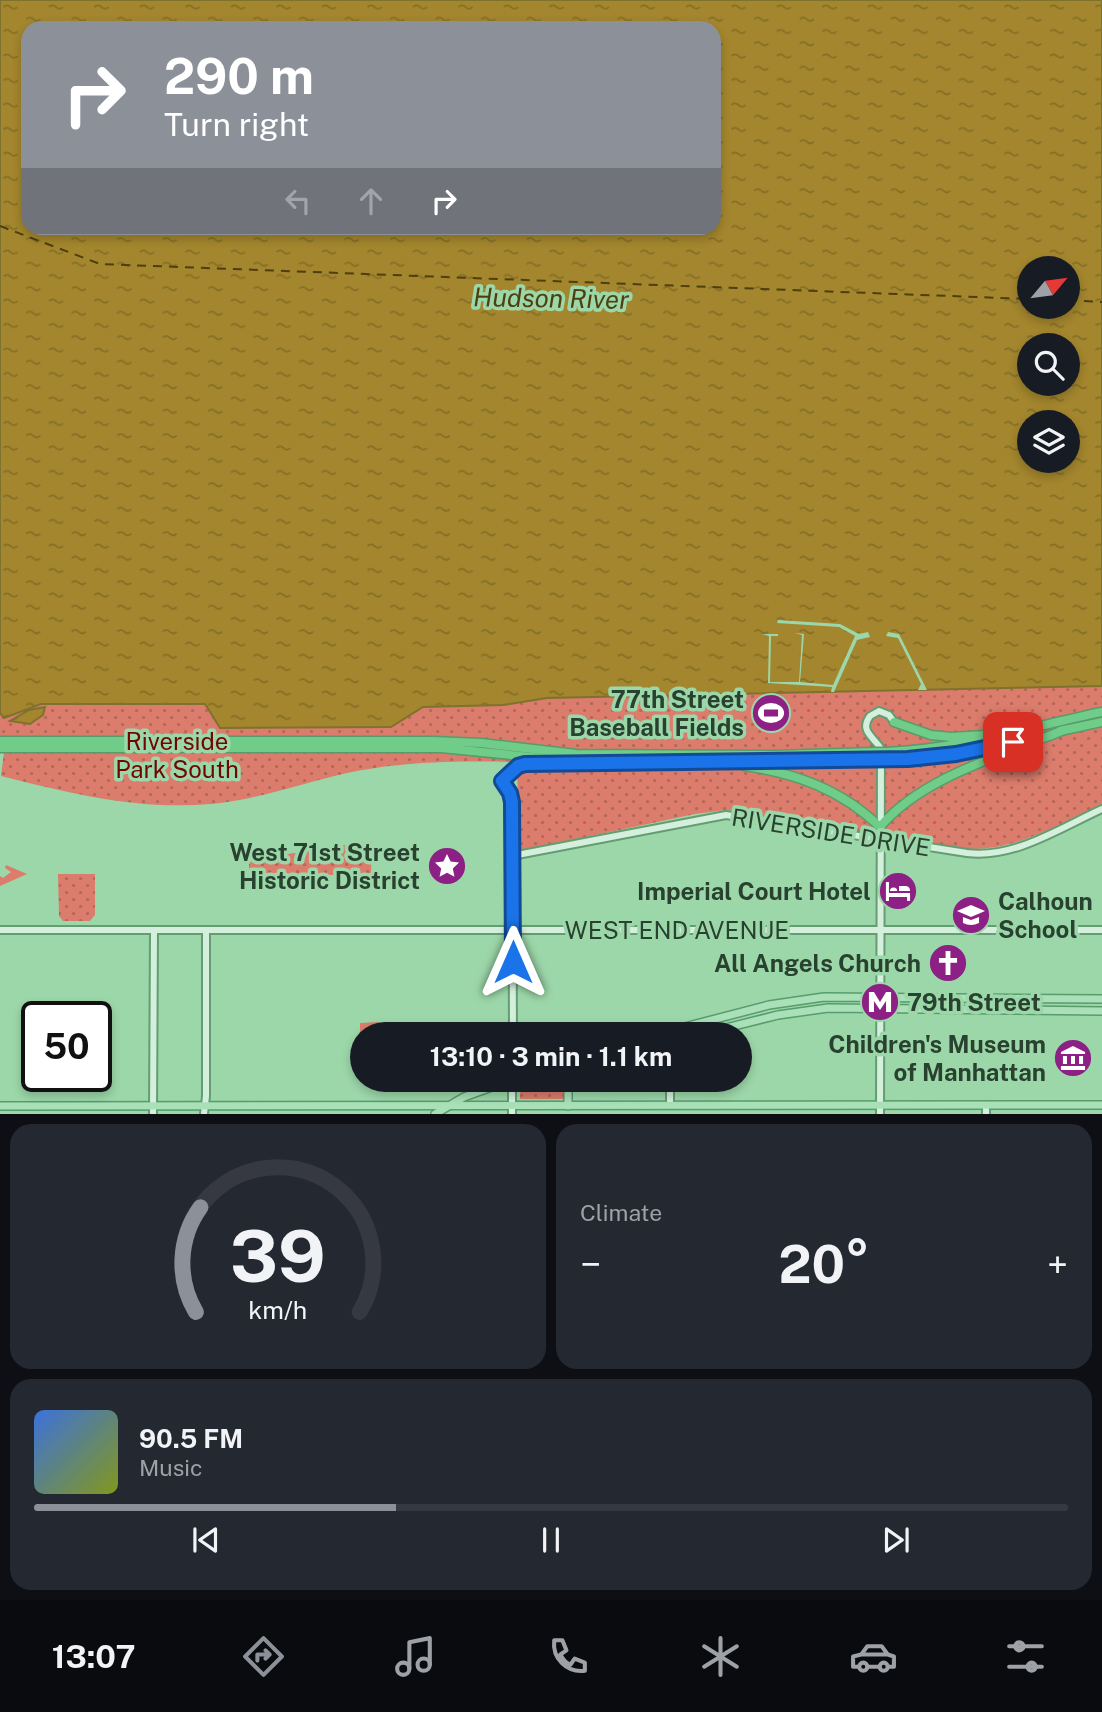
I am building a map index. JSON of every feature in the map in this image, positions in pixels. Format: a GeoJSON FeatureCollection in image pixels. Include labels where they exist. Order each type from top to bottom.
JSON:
{"type":"FeatureCollection","features":[{"type":"Feature","properties":{"kind":"highway"},"geometry":{"type":"LineString","coordinates":[[0,741],[425,741],[481,743],[566,762],[720,762],[880,754],[933,748],[1102,712]]}},
{"type":"Feature","properties":{"kind":"highway"},"geometry":{"type":"LineString","coordinates":[[894,722],[937,736],[965,737],[1013,733]]}},
{"type":"Feature","properties":{"kind":"highway"},"geometry":{"type":"LineString","coordinates":[[0,748],[441,748],[556,759],[880,754],[920,758],[969,751],[1102,722]]}},
{"type":"Feature","properties":{"kind":"highway"},"geometry":{"type":"LineString","coordinates":[[720,762],[780,772],[812,782],[853,803],[880,827],[903,806],[950,777],[1000,754],[1064,730]]}},
{"type":"Feature","properties":{"kind":"highway"},"geometry":{"type":"LineString","coordinates":[[502,781],[519,765],[556,759]]}},
{"type":"Feature","properties":{"kind":"main road"},"geometry":{"type":"LineString","coordinates":[[880,1109],[880,754],[867,733],[866,720],[874,713],[882,711],[894,722]]}},
{"type":"Feature","properties":{"kind":"main road"},"geometry":{"type":"LineString","coordinates":[[502,781],[512,802],[513,1022]]}},
{"type":"Feature","properties":{"kind":"main road","name":"RIVERSIDE DRIVE"},"geometry":{"type":"LineString","coordinates":[[512,856],[722,815],[972,854],[1001,852],[1035,840],[1102,809]]}},
{"type":"Feature","properties":{"kind":"main road","name":"WEST END AVENUE"},"geometry":{"type":"LineString","coordinates":[[0,930],[1102,930]]}},
{"type":"Feature","properties":{"kind":"main road"},"geometry":{"type":"LineString","coordinates":[[153,930],[153,1110]]}},
{"type":"Feature","properties":{"kind":"main road"},"geometry":{"type":"LineString","coordinates":[[204,1110],[206,930]]}},
{"type":"Feature","properties":{"kind":"main road"},"geometry":{"type":"LineString","coordinates":[[704,1022],[774,1004],[824,997],[1102,999]]}},
{"type":"Feature","properties":{"kind":"main road"},"geometry":{"type":"LineString","coordinates":[[752,1022],[789,1013],[828,1008],[1102,1011]]}},
{"type":"Feature","properties":{"kind":"main road"},"geometry":{"type":"LineString","coordinates":[[435,1114],[476,1092]]}},
{"type":"Feature","properties":{"kind":"main road"},"geometry":{"type":"LineString","coordinates":[[512,1092],[512,1110]]}},
{"type":"Feature","properties":{"kind":"main road"},"geometry":{"type":"LineString","coordinates":[[568,1092],[568,1106]]}},
{"type":"Feature","properties":{"kind":"main road"},"geometry":{"type":"LineString","coordinates":[[670,1092],[670,1105]]}},
{"type":"Feature","properties":{"kind":"main road"},"geometry":{"type":"LineString","coordinates":[[1,1114],[0,1106],[153,1110],[480,1107],[512,1110],[568,1106],[670,1105],[986,1109],[1102,1105]]}},
{"type":"Feature","properties":{"kind":"main road"},"geometry":{"type":"LineString","coordinates":[[460,1114],[480,1107]]}},
{"type":"Feature","properties":{"kind":"green space","name":"Riverside Park South"},"geometry":{"type":"Polygon","coordinates":[[[1102,686],[1102,804],[1037,835],[1003,846],[986,848],[968,849],[726,810],[695,814],[520,851],[515,843],[517,762],[389,766],[347,773],[234,801],[195,805],[121,801],[1,776],[4,752],[9,751],[9,736],[0,736],[0,713],[4,718],[41,704],[205,704],[221,728],[393,726],[423,707],[503,705],[547,698],[1102,686]]]}},
{"type":"Feature","properties":{"kind":"green space"},"geometry":{"type":"Polygon","coordinates":[[[372,841],[371,874],[249,877],[249,860],[372,841]]]}},
{"type":"Feature","properties":{"kind":"green space"},"geometry":{"type":"Polygon","coordinates":[[[6,865],[27,874],[0,886],[0,876],[3,878],[11,872],[5,868],[6,865]]]}},
{"type":"Feature","properties":{"kind":"green space"},"geometry":{"type":"Polygon","coordinates":[[[58,874],[95,874],[95,915],[90,921],[63,921],[59,916],[58,874]]]}},
{"type":"Feature","properties":{"kind":"green space"},"geometry":{"type":"Polygon","coordinates":[[[520,1092],[564,1092],[564,1099],[520,1099],[520,1092]]]}},
{"type":"Feature","properties":{"kind":"water","name":"Hudson River"},"geometry":{"type":"Polygon","coordinates":[[[0,0],[1102,0],[1102,686],[547,698],[503,705],[423,707],[391,727],[220,728],[205,704],[41,704],[4,718],[0,713],[0,0]]]}},
{"type":"Feature","properties":{"kind":"water"},"geometry":{"type":"Polygon","coordinates":[[[45,707],[43,715],[30,724],[10,721],[29,710],[45,707]]]}},
{"type":"Feature","properties":{"kind":"pier"},"geometry":{"type":"Polygon","coordinates":[[[778,620],[840,624],[859,634],[868,632],[870,637],[857,640],[834,692],[831,692],[832,687],[768,683],[769,636],[762,634],[778,634],[771,636],[770,682],[799,682],[802,635],[794,633],[804,634],[800,682],[833,685],[855,636],[839,627],[777,623],[778,620]]]}},
{"type":"Feature","properties":{"kind":"pier"},"geometry":{"type":"Polygon","coordinates":[[[888,632],[899,634],[927,690],[918,690],[921,684],[898,638],[886,636],[888,632]]]}},
{"type":"Feature","properties":{"kind":"ferry route"},"geometry":{"type":"LineString","coordinates":[[0,226],[21,234]]}},
{"type":"Feature","properties":{"kind":"ferry route"},"geometry":{"type":"LineString","coordinates":[[24,235],[100,264],[1017,299]]}},
{"type":"Feature","properties":{"kind":"ferry route"},"geometry":{"type":"LineString","coordinates":[[1080,301],[1102,302]]}},
{"type":"Feature","properties":{"kind":"place","name":"77th Street Baseball Fields"},"geometry":{"type":"Point","coordinates":[771,713]}},
{"type":"Feature","properties":{"kind":"place","name":"West 71st Street Historic District"},"geometry":{"type":"Point","coordinates":[447,866]}},
{"type":"Feature","properties":{"kind":"place","name":"Imperial Court Hotel"},"geometry":{"type":"Point","coordinates":[898,891]}},
{"type":"Feature","properties":{"kind":"place","name":"Calhoun School"},"geometry":{"type":"Point","coordinates":[971,915]}},
{"type":"Feature","properties":{"kind":"place","name":"All Angels Church"},"geometry":{"type":"Point","coordinates":[948,963]}},
{"type":"Feature","properties":{"kind":"place","name":"79th Street"},"geometry":{"type":"Point","coordinates":[880,1002]}},
{"type":"Feature","properties":{"kind":"place","name":"Children's Museum of Manhattan"},"geometry":{"type":"Point","coordinates":[1073,1058]}},
{"type":"Feature","properties":{"kind":"route"},"geometry":{"type":"LineString","coordinates":[[513,962],[512,802],[502,781],[519,765],[566,762],[908,759],[956,754],[1013,742]]}}]}
